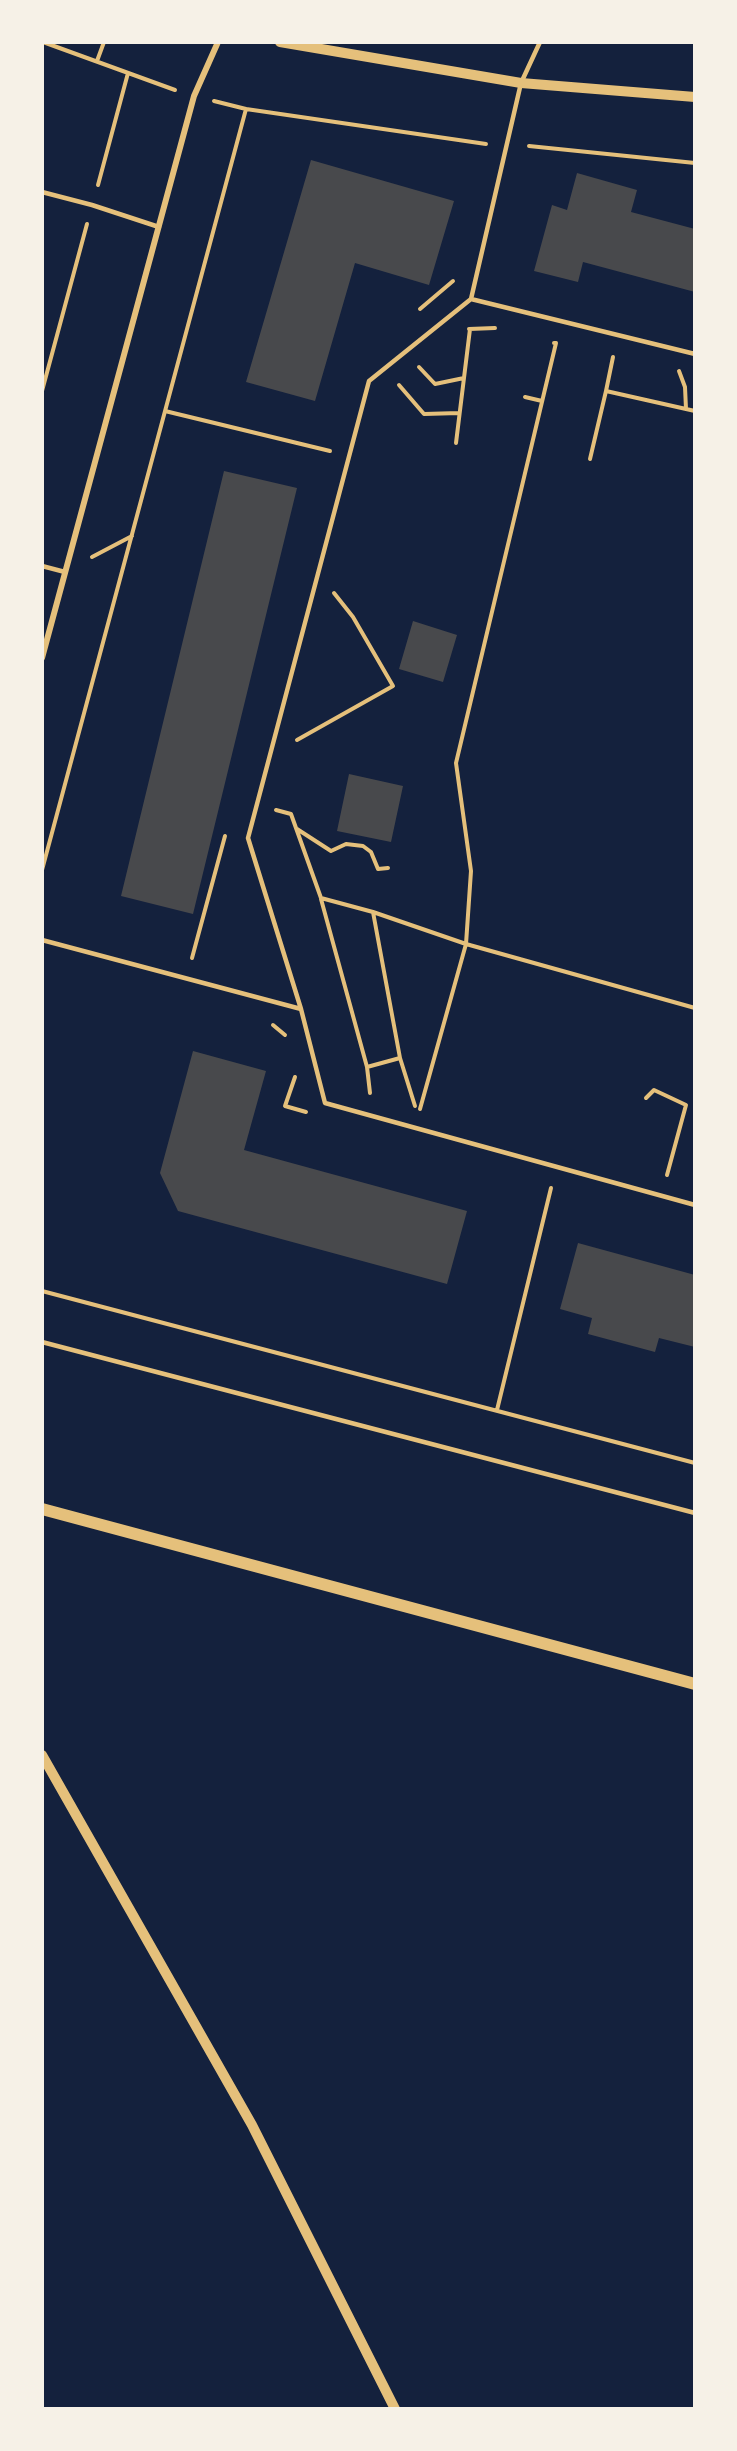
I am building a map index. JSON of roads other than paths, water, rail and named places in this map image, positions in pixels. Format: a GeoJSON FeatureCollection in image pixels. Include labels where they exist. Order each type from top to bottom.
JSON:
{"type":"FeatureCollection","features":[{"type":"Feature","properties":{"kind":"main road"},"geometry":{"type":"LineString","coordinates":[[42,1509],[695,1684]]}},
{"type":"Feature","properties":{"kind":"street"},"geometry":{"type":"LineString","coordinates":[[42,658],[194,96],[218,42]]}},
{"type":"Feature","properties":{"kind":"street"},"geometry":{"type":"LineString","coordinates":[[280,42],[520,83],[695,97]]}},
{"type":"Feature","properties":{"kind":"street"},"geometry":{"type":"LineString","coordinates":[[42,1755],[252,2125],[395,2409]]}},
{"type":"Feature","properties":{"kind":"lane"},"geometry":{"type":"LineString","coordinates":[[540,42],[520,83],[471,299],[369,381],[248,838],[301,1009],[325,1103],[695,1205]]}},
{"type":"Feature","properties":{"kind":"lane"},"geometry":{"type":"LineString","coordinates":[[42,192],[159,227]]}},
{"type":"Feature","properties":{"kind":"lane"},"geometry":{"type":"LineString","coordinates":[[471,299],[695,354]]}},
{"type":"Feature","properties":{"kind":"lane"},"geometry":{"type":"LineString","coordinates":[[42,566],[65,572]]}},
{"type":"Feature","properties":{"kind":"lane"},"geometry":{"type":"LineString","coordinates":[[42,940],[301,1009]]}},
{"type":"Feature","properties":{"kind":"lane"},"geometry":{"type":"LineString","coordinates":[[42,1342],[695,1513]]}}]}
